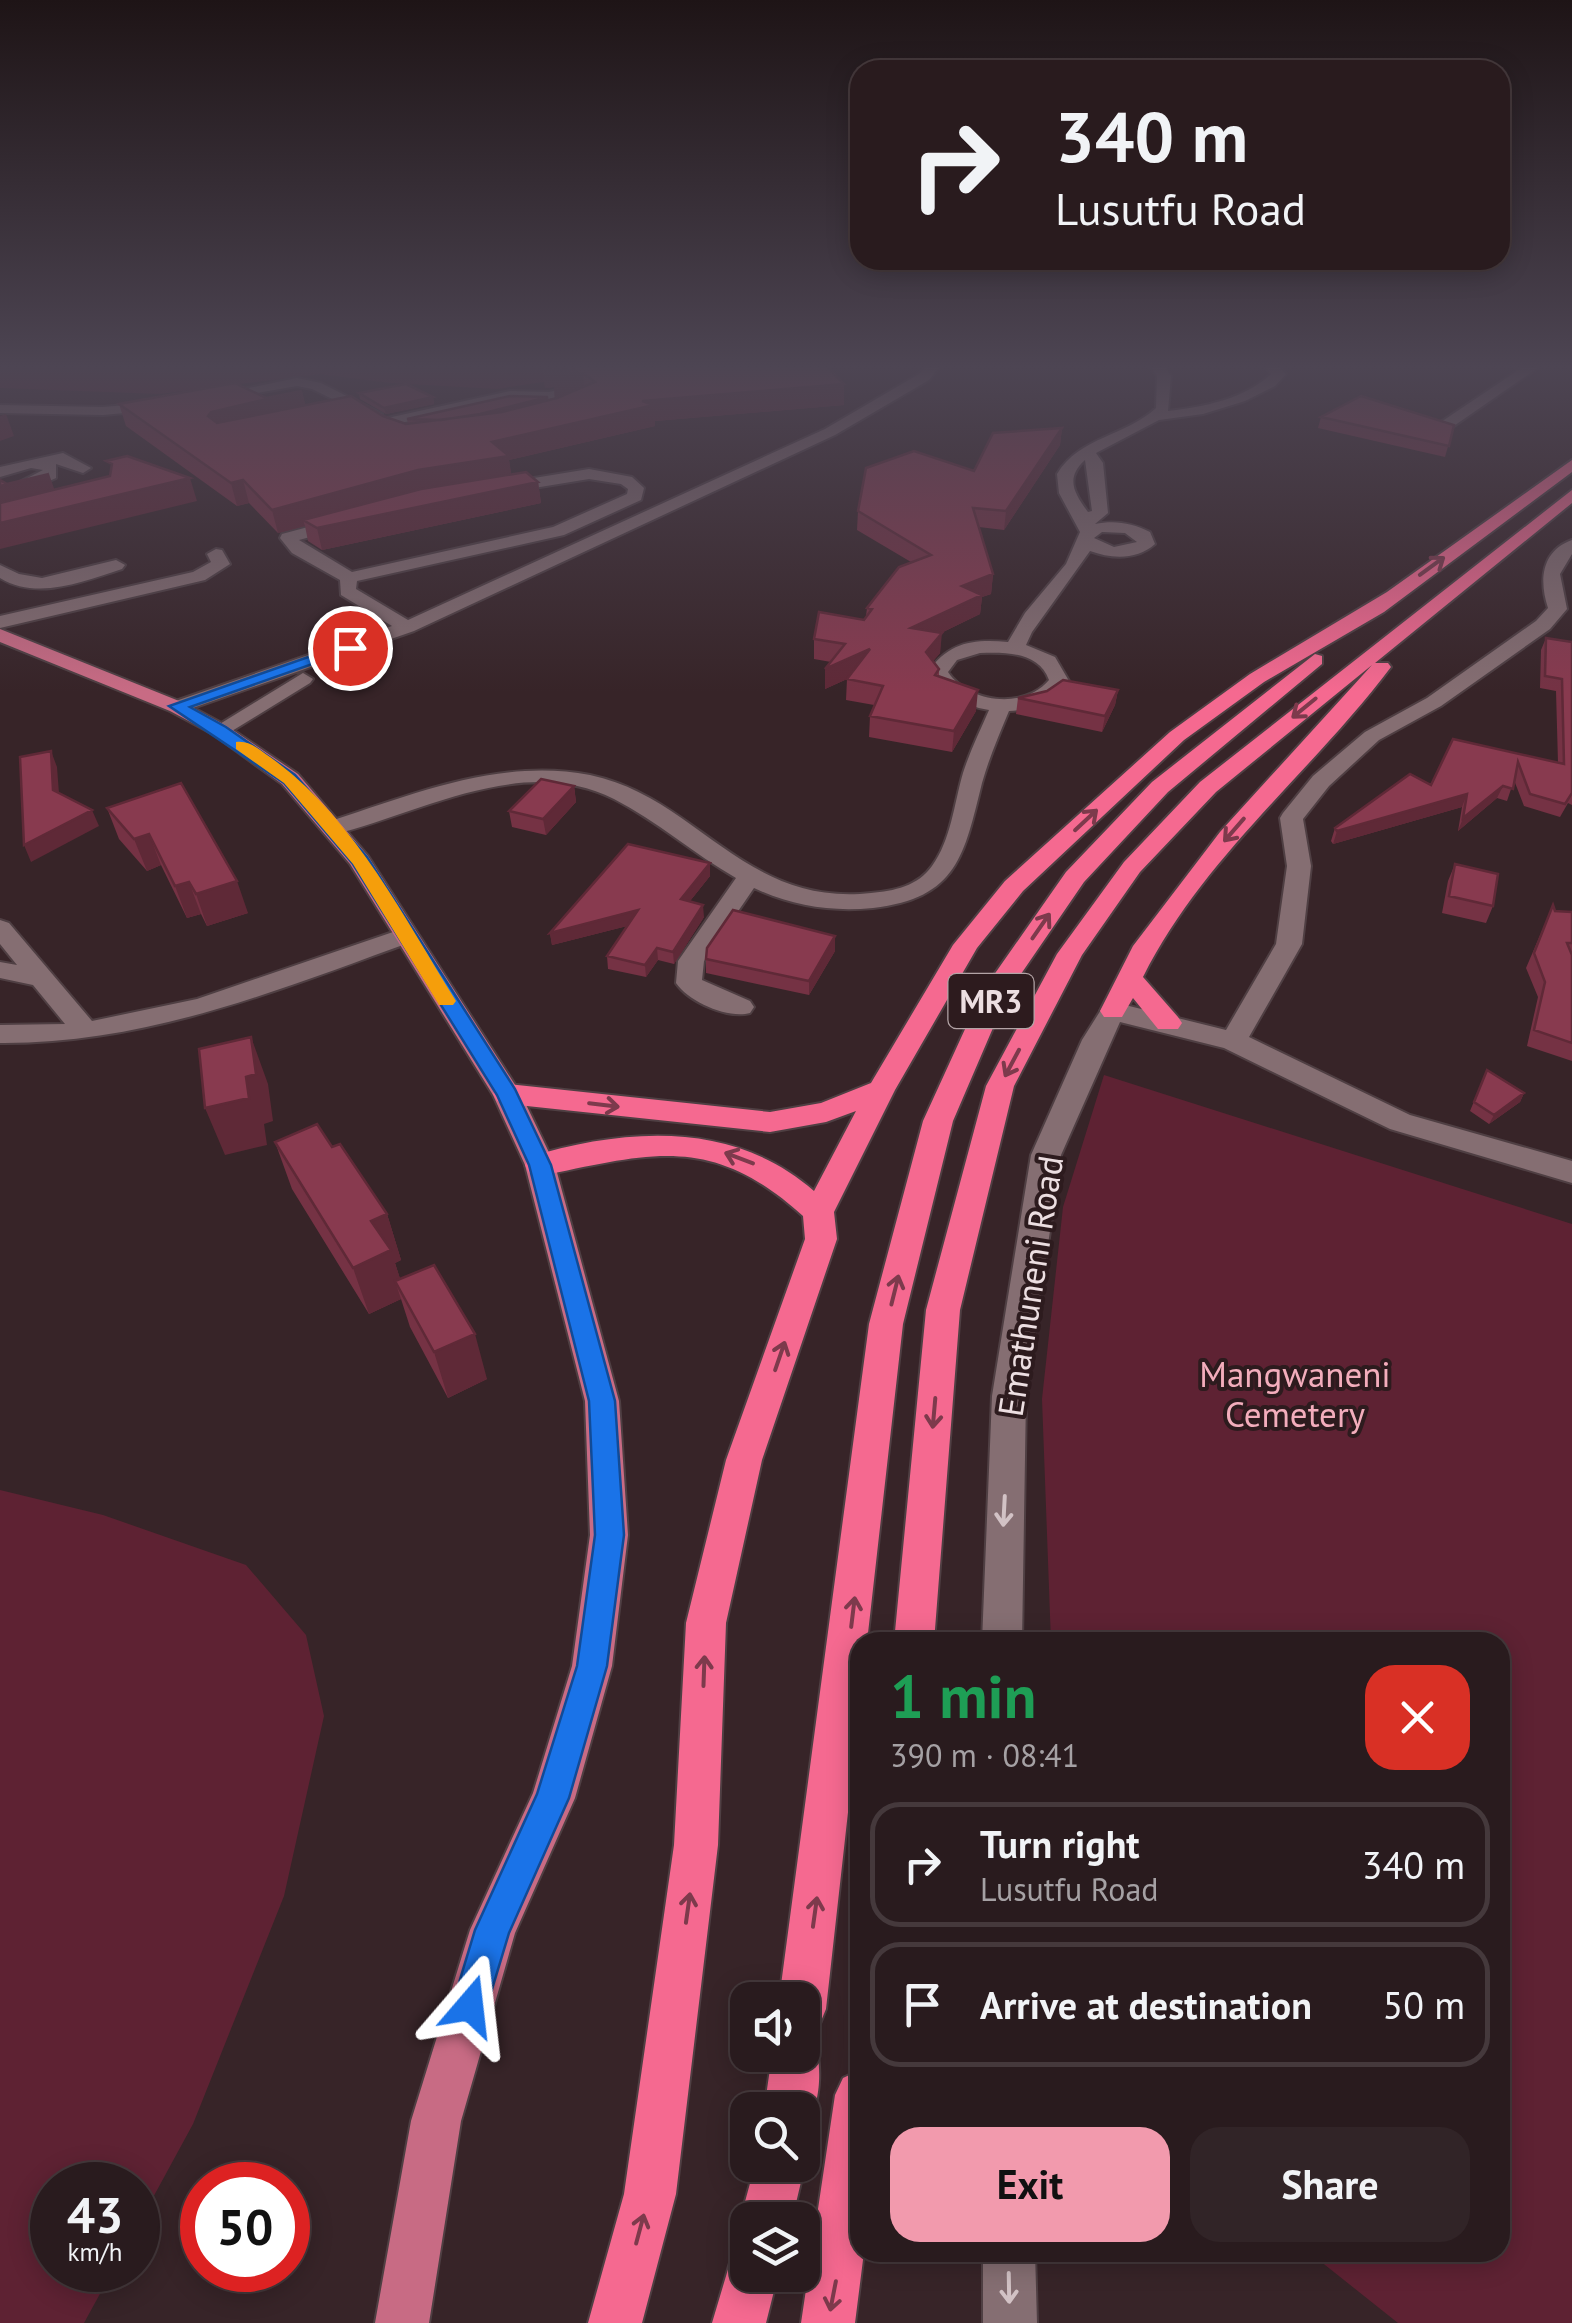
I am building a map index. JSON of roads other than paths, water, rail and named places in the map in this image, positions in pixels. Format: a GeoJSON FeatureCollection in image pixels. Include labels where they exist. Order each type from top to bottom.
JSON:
{"type":"FeatureCollection","features":[{"type":"Feature","properties":{"kind":"highway","name":"MR3"},"geometry":{"type":"LineString","coordinates":[[851,1632],[886,1324],[938,1121],[996,992],[1075,877],[1160,787],[1389,597],[1558,475]]}},
{"type":"Feature","properties":{"kind":"highway","name":"MR3"},"geometry":{"type":"LineString","coordinates":[[915,1632],[944,1310],[1000,1086],[1070,954],[1132,868],[1208,787],[1572,496]]}},
{"type":"Feature","properties":{"kind":"highway"},"geometry":{"type":"LineString","coordinates":[[615,2323],[650,2194],[696,1845],[706,1624],[744,1460],[821,1239],[818,1212],[882,1090],[966,945],[1014,886],[1177,736],[1257,678],[1389,597]]}},
{"type":"Feature","properties":{"kind":"highway"},"geometry":{"type":"LineString","coordinates":[[1113,1011],[1146,946],[1228,837],[1441,602]]}},
{"type":"Feature","properties":{"kind":"highway"},"geometry":{"type":"LineString","coordinates":[[1131,979],[1168,1023]]}},
{"type":"Feature","properties":{"kind":"highway"},"geometry":{"type":"LineString","coordinates":[[507,1094],[770,1122],[826,1112],[882,1090]]}},
{"type":"Feature","properties":{"kind":"highway"},"geometry":{"type":"LineString","coordinates":[[540,1165],[640,1146],[685,1143],[732,1154],[774,1172],[818,1212]]}},
{"type":"Feature","properties":{"kind":"highway","name":"MR3"},"geometry":{"type":"LineString","coordinates":[[806,1982],[850,1638]]}},
{"type":"Feature","properties":{"kind":"highway"},"geometry":{"type":"LineString","coordinates":[[828,2323],[850,2166]]}},
{"type":"Feature","properties":{"kind":"highway"},"geometry":{"type":"LineString","coordinates":[[739,2323],[747,2292]]}},
{"type":"Feature","properties":{"kind":"main road"},"geometry":{"type":"LineString","coordinates":[[0,636],[177,706],[220,730],[290,779],[360,861],[507,1094],[540,1165],[602,1401],[609,1535],[586,1685],[553,1798],[493,1930],[436,2120],[402,2323]]}},
{"type":"Feature","properties":{"kind":"street"},"geometry":{"type":"LineString","coordinates":[[3,506],[48,475]]}},
{"type":"Feature","properties":{"kind":"street"},"geometry":{"type":"LineString","coordinates":[[177,706],[407,627],[736,475]]}},
{"type":"Feature","properties":{"kind":"street"},"geometry":{"type":"LineString","coordinates":[[1066,475],[1064,482],[1073,508],[1086,530]]}},
{"type":"Feature","properties":{"kind":"street"},"geometry":{"type":"LineString","coordinates":[[1016,648],[1033,613],[1075,568],[1086,530],[1100,513],[1096,475]]}},
{"type":"Feature","properties":{"kind":"street"},"geometry":{"type":"LineString","coordinates":[[561,476],[613,476],[636,488],[635,496],[558,530],[350,578],[298,549],[288,538],[423,501],[561,476]]}},
{"type":"Feature","properties":{"kind":"street"},"geometry":{"type":"LineString","coordinates":[[1233,1040],[1289,944],[1300,866],[1291,818],[1321,781],[1372,736],[1434,702],[1534,632],[1558,608],[1548,584],[1553,567],[1572,545]]}},
{"type":"Feature","properties":{"kind":"street"},"geometry":{"type":"LineString","coordinates":[[0,622],[199,576],[221,564],[216,554]]}},
{"type":"Feature","properties":{"kind":"street"},"geometry":{"type":"LineString","coordinates":[[0,570],[16,581],[51,584],[116,564]]}},
{"type":"Feature","properties":{"kind":"street"},"geometry":{"type":"LineString","coordinates":[[350,578],[347,591],[407,627]]}},
{"type":"Feature","properties":{"kind":"street"},"geometry":{"type":"LineString","coordinates":[[1534,632],[1563,631]]}},
{"type":"Feature","properties":{"kind":"street"},"geometry":{"type":"LineString","coordinates":[[220,730],[276,693],[380,637]]}},
{"type":"Feature","properties":{"kind":"street"},"geometry":{"type":"LineString","coordinates":[[1016,648],[1053,665],[1059,681],[1046,695],[1002,704],[982,702],[950,690],[938,672],[941,664],[963,650],[1016,648]]}},
{"type":"Feature","properties":{"kind":"street"},"geometry":{"type":"LineString","coordinates":[[332,828],[474,786],[521,777],[558,777],[594,783],[749,877],[799,898],[826,904],[895,898],[921,888],[942,870],[958,836],[976,764],[1002,704]]}},
{"type":"Feature","properties":{"kind":"street"},"geometry":{"type":"LineString","coordinates":[[741,1007],[701,993],[690,983],[691,961],[749,877]]}},
{"type":"Feature","properties":{"kind":"street"},"geometry":{"type":"LineString","coordinates":[[0,928],[84,1030]]}},
{"type":"Feature","properties":{"kind":"street"},"geometry":{"type":"LineString","coordinates":[[0,1034],[34,1036],[84,1030],[187,1010],[405,936]]}},
{"type":"Feature","properties":{"kind":"street"},"geometry":{"type":"LineString","coordinates":[[0,970],[40,978]]}},
{"type":"Feature","properties":{"kind":"street"},"geometry":{"type":"LineString","coordinates":[[1113,1011],[1233,1040],[1400,1122],[1572,1172]]}},
{"type":"Feature","properties":{"kind":"street","name":"Emathuneni Road"},"geometry":{"type":"LineString","coordinates":[[1002,1632],[1008,1396],[1046,1155],[1096,1040],[1113,1011]]}},
{"type":"Feature","properties":{"kind":"street"},"geometry":{"type":"LineString","coordinates":[[1009,2262],[1010,2323]]}},
{"type":"Feature","properties":{"kind":"park label","name":"Mangwaneni Cemetery"},"geometry":{"type":"Point","coordinates":[1295,1394]}}]}
